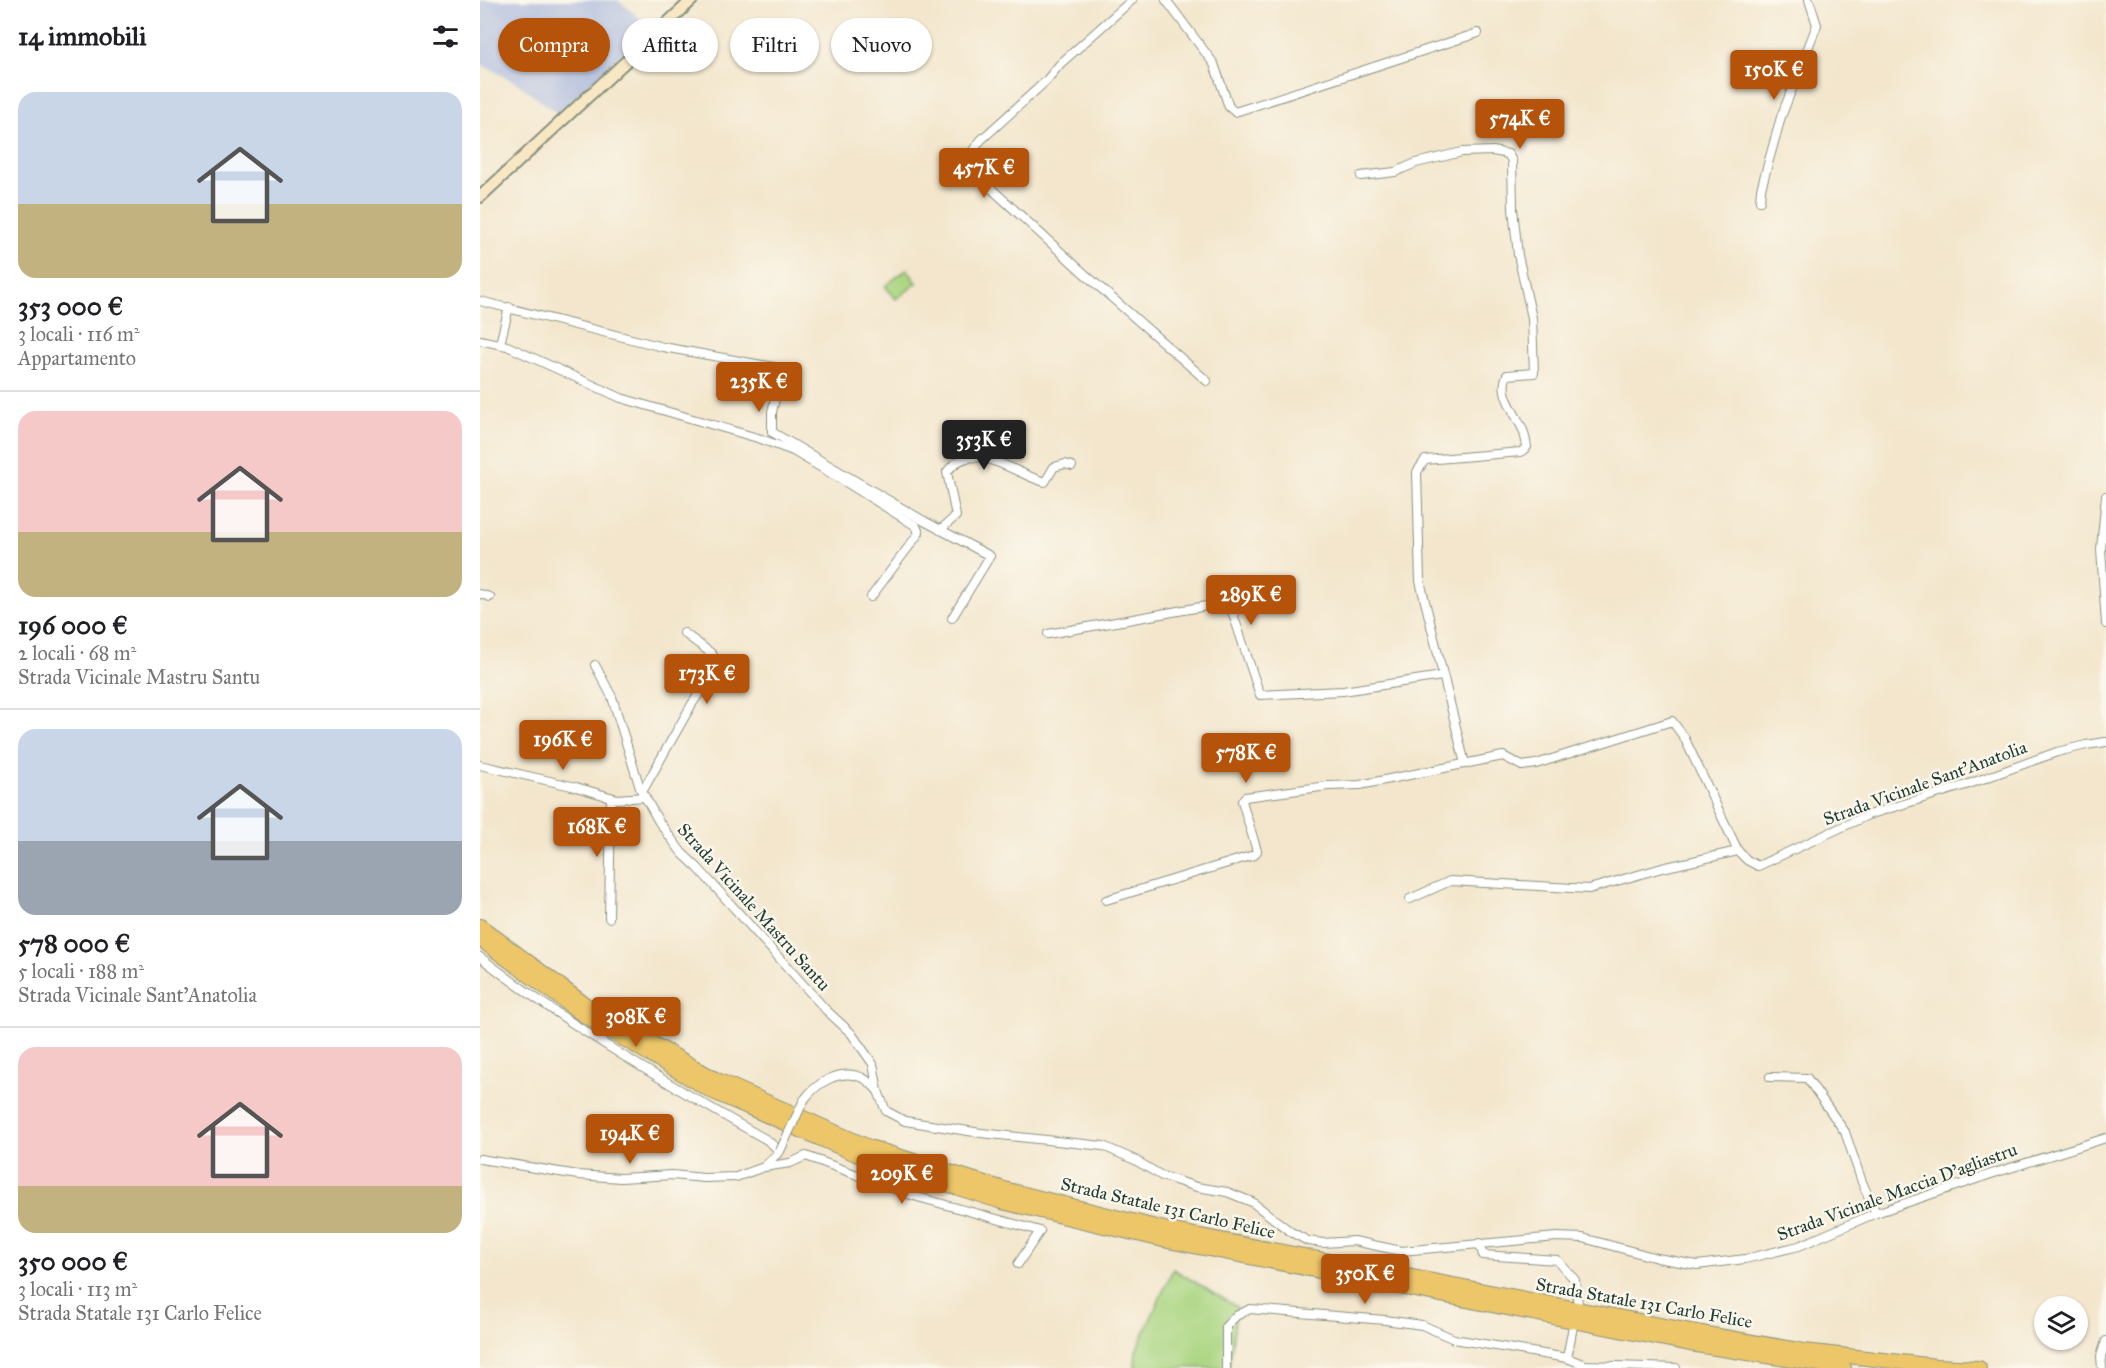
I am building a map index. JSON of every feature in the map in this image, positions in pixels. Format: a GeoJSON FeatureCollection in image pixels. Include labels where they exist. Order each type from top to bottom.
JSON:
{"type":"FeatureCollection","features":[{"type":"Feature","properties":{"kind":"highway","name":"Strada Statale 131 Carlo Felice"},"geometry":{"type":"LineString","coordinates":[[480,926],[586,1005],[715,1079],[869,1147],[1004,1189],[1164,1229],[1691,1331],[1804,1351],[1936,1366],[1978,1368]]}},
{"type":"Feature","properties":{"kind":"highway","name":"Strada Statale 131 Carlo Felice"},"geometry":{"type":"LineString","coordinates":[[480,939],[582,1014],[711,1091],[867,1159],[1002,1202],[1163,1240],[1690,1344],[1844,1368]]}},
{"type":"Feature","properties":{"kind":"street"},"geometry":{"type":"LineString","coordinates":[[480,197],[692,0]]}},
{"type":"Feature","properties":{"kind":"street"},"geometry":{"type":"LineString","coordinates":[[1132,0],[1060,64],[1046,81],[981,140],[971,153],[972,165],[984,182],[1072,263],[1207,381]]}},
{"type":"Feature","properties":{"kind":"street"},"geometry":{"type":"LineString","coordinates":[[1166,0],[1214,64],[1229,107],[1235,112],[1478,33]]}},
{"type":"Feature","properties":{"kind":"street"},"geometry":{"type":"LineString","coordinates":[[1760,201],[1761,189],[1781,117],[1816,25],[1809,0]]}},
{"type":"Feature","properties":{"kind":"street"},"geometry":{"type":"LineString","coordinates":[[1360,176],[1395,172],[1416,163],[1462,152],[1508,154],[1512,161],[1518,255],[1532,318],[1534,373],[1507,375],[1505,379],[1506,397],[1523,430],[1527,447],[1521,452],[1425,460],[1417,472],[1420,581],[1464,764]]}},
{"type":"Feature","properties":{"kind":"street"},"geometry":{"type":"LineString","coordinates":[[480,301],[663,347],[774,368],[779,382],[772,412],[772,432],[940,530],[990,556],[952,618]]}},
{"type":"Feature","properties":{"kind":"street"},"geometry":{"type":"LineString","coordinates":[[500,344],[509,307]]}},
{"type":"Feature","properties":{"kind":"street"},"geometry":{"type":"LineString","coordinates":[[480,340],[500,344],[621,398],[793,451],[916,526],[919,533],[871,597]]}},
{"type":"Feature","properties":{"kind":"street"},"geometry":{"type":"LineString","coordinates":[[940,530],[956,516],[947,472],[954,462],[975,456],[987,458],[1045,482],[1054,467],[1065,464],[1072,466]]}},
{"type":"Feature","properties":{"kind":"street"},"geometry":{"type":"LineString","coordinates":[[2106,496],[2101,549],[2106,624]]}},
{"type":"Feature","properties":{"kind":"street"},"geometry":{"type":"LineString","coordinates":[[480,594],[490,597]]}},
{"type":"Feature","properties":{"kind":"street"},"geometry":{"type":"LineString","coordinates":[[1048,634],[1229,602],[1260,695],[1343,691],[1442,676]]}},
{"type":"Feature","properties":{"kind":"street"},"geometry":{"type":"LineString","coordinates":[[480,765],[576,787],[617,800],[643,794],[687,713],[719,664],[711,653],[684,633]]}},
{"type":"Feature","properties":{"kind":"street","name":"Strada Vicinale Mastru Santu"},"geometry":{"type":"LineString","coordinates":[[596,666],[612,697],[643,794],[659,822],[682,853],[826,1010],[851,1033],[873,1064],[878,1091]]}},
{"type":"Feature","properties":{"kind":"street"},"geometry":{"type":"LineString","coordinates":[[1107,900],[1254,855],[1257,851],[1244,811],[1242,801],[1245,797],[1328,786],[1360,785],[1503,756],[1522,766],[1536,764],[1672,722],[1684,737],[1738,851],[1662,868],[1589,889],[1450,881],[1410,899]]}},
{"type":"Feature","properties":{"kind":"street","name":"Strada Vicinale Sant'Anatolia"},"geometry":{"type":"LineString","coordinates":[[1738,851],[1758,866],[1868,815],[1966,785],[2057,752],[2106,742]]}},
{"type":"Feature","properties":{"kind":"street"},"geometry":{"type":"LineString","coordinates":[[609,918],[611,798]]}},
{"type":"Feature","properties":{"kind":"street"},"geometry":{"type":"LineString","coordinates":[[480,957],[568,1020],[663,1080],[767,1140],[780,1151]]}},
{"type":"Feature","properties":{"kind":"street"},"geometry":{"type":"LineString","coordinates":[[764,1167],[780,1151],[804,1100],[812,1089],[825,1080],[844,1075],[864,1078],[878,1091]]}},
{"type":"Feature","properties":{"kind":"street"},"geometry":{"type":"LineString","coordinates":[[1770,1077],[1807,1078],[1845,1132],[1862,1182],[1876,1213]]}},
{"type":"Feature","properties":{"kind":"street","name":"Strada Vicinale Maccia D'agliastru"},"geometry":{"type":"LineString","coordinates":[[878,1091],[886,1111],[905,1121],[981,1133],[1103,1146],[1135,1160],[1162,1176],[1197,1187],[1227,1192],[1252,1202],[1291,1232],[1308,1241],[1323,1244],[1354,1241],[1401,1251],[1557,1237],[1583,1238],[1657,1258],[1697,1265],[1745,1259],[1799,1246],[1876,1213],[2106,1138]]}},
{"type":"Feature","properties":{"kind":"street"},"geometry":{"type":"LineString","coordinates":[[480,1159],[578,1175],[621,1178],[672,1175],[704,1178],[736,1177],[764,1167],[790,1163],[806,1156],[914,1196],[1040,1231],[1018,1263]]}},
{"type":"Feature","properties":{"kind":"street"},"geometry":{"type":"LineString","coordinates":[[1479,1243],[1483,1255],[1557,1260],[1575,1280],[1578,1305]]}},
{"type":"Feature","properties":{"kind":"street"},"geometry":{"type":"LineString","coordinates":[[1226,1368],[1226,1326],[1236,1316],[1250,1309],[1422,1325],[1454,1339],[1567,1358],[1585,1365],[1676,1368]]}},
{"type":"Feature","properties":{"kind":"street"},"geometry":{"type":"LineString","coordinates":[[1567,1358],[1574,1326]]}},
{"type":"Feature","properties":{"kind":"street"},"geometry":{"type":"LineString","coordinates":[[2102,1368],[2101,1356],[2106,1341]]}},
{"type":"Feature","properties":{"kind":"shaded area"},"geometry":{"type":"Polygon","coordinates":[[[480,0],[618,0],[639,18],[622,18],[622,53],[610,65],[610,18],[498,18],[498,72],[602,72],[558,114],[514,81],[480,64],[480,0]]]}},
{"type":"Feature","properties":{"kind":"green space"},"geometry":{"type":"Polygon","coordinates":[[[907,269],[917,283],[896,299],[885,286],[907,269]]]}},
{"type":"Feature","properties":{"kind":"green space"},"geometry":{"type":"Polygon","coordinates":[[[1173,1269],[1237,1307],[1229,1368],[1135,1368],[1136,1351],[1173,1269]]]}}]}
